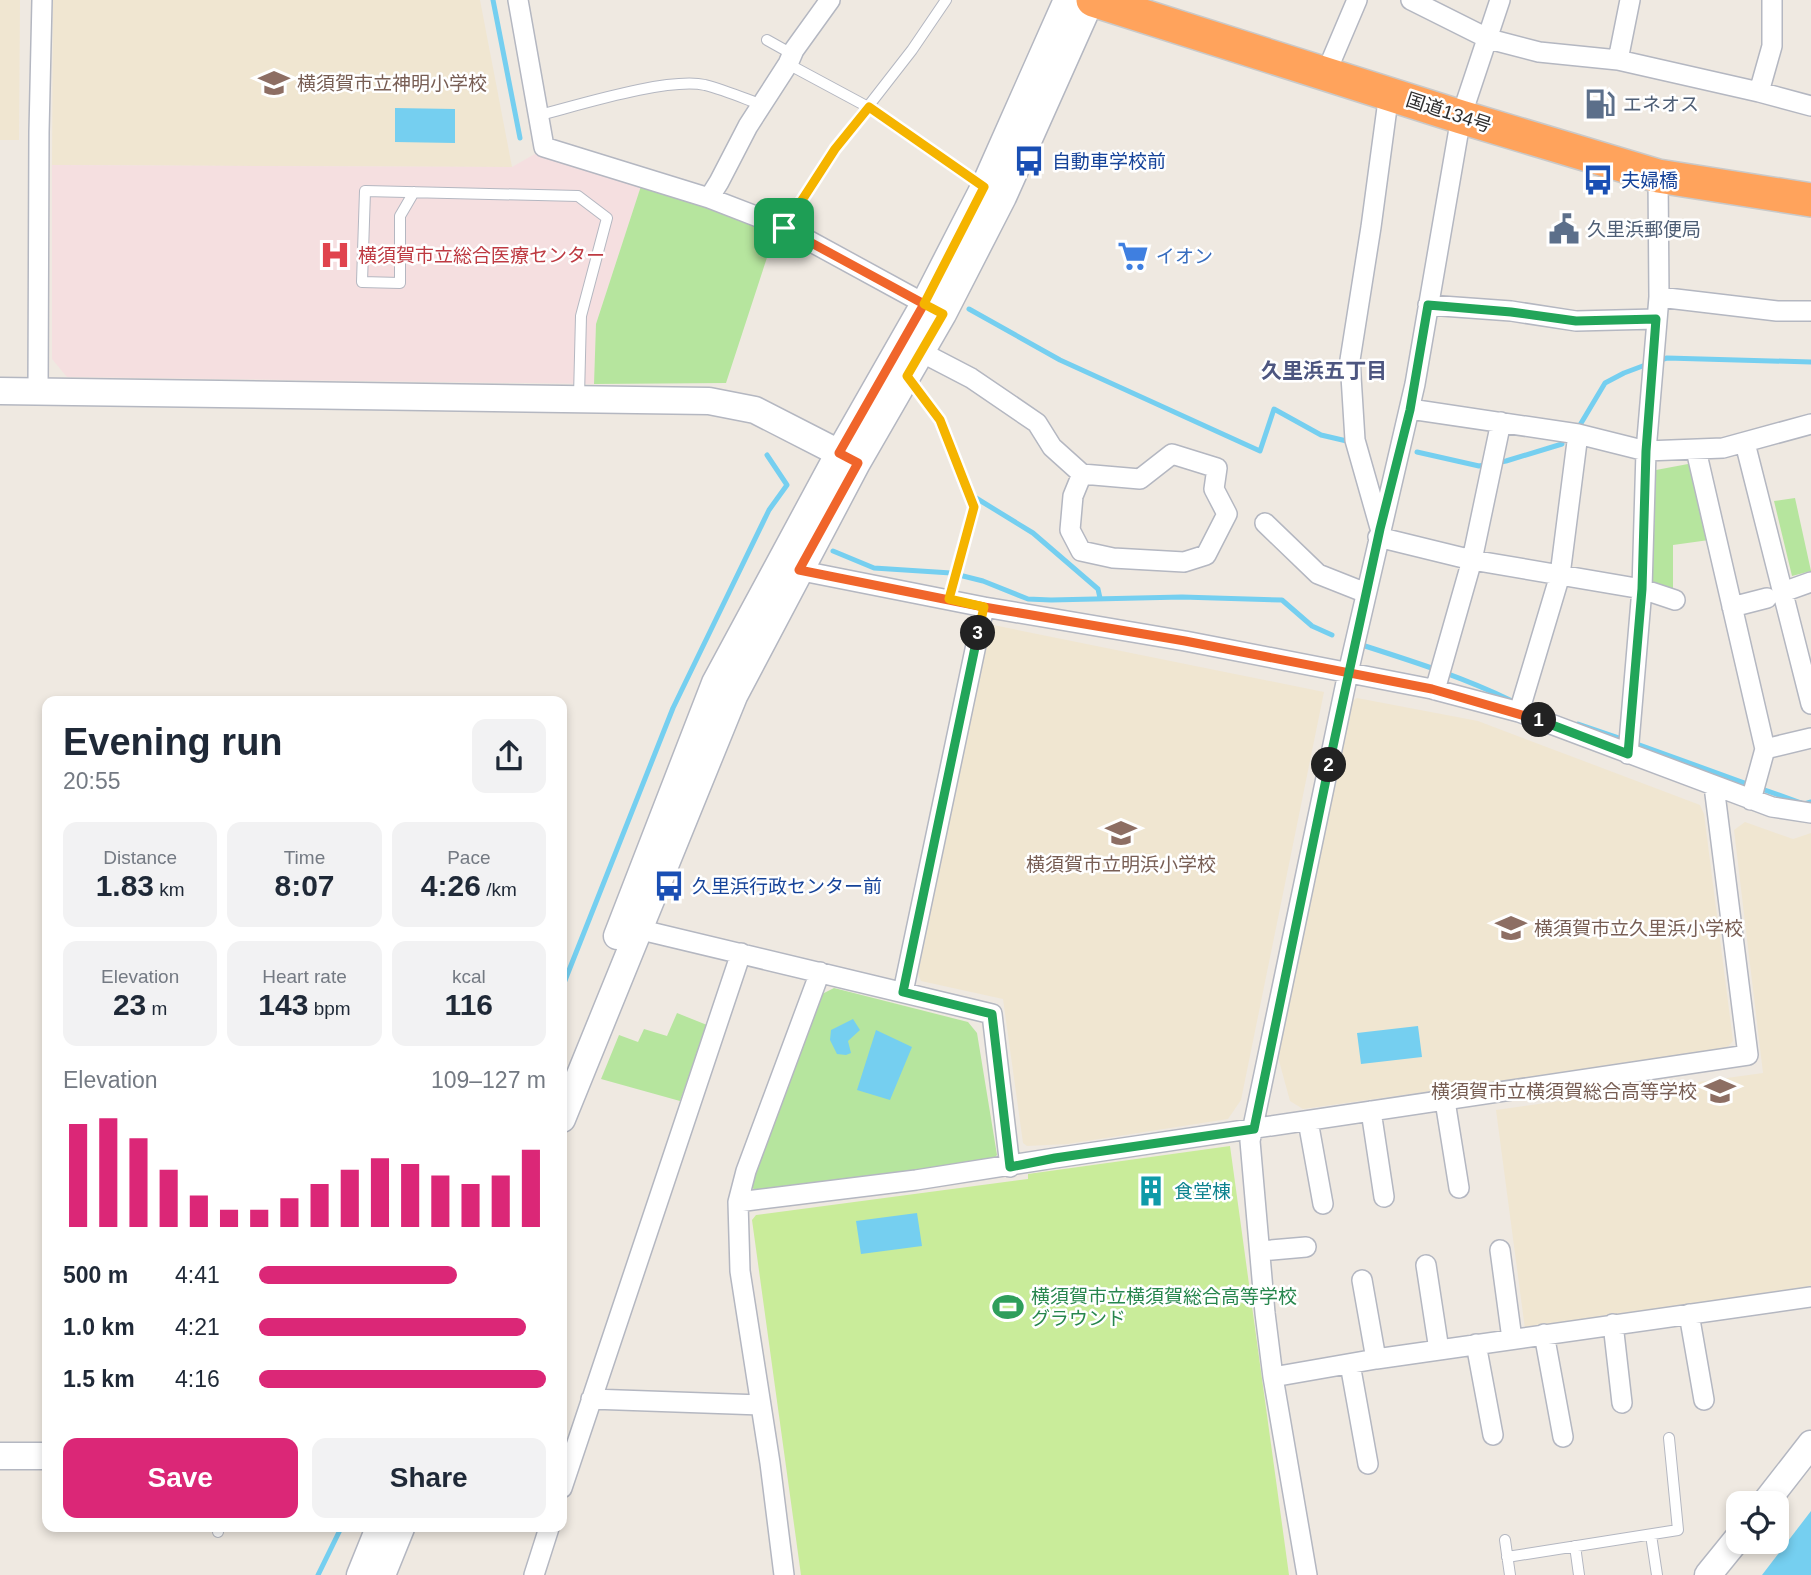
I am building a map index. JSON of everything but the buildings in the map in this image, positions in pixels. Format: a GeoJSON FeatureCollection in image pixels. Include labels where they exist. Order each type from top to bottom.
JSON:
{"type":"FeatureCollection","features":[{"type":"Feature","properties":{"kind":"highway","name":"国道134号"},"geometry":{"type":"LineString","coordinates":[[1092,0],[1461,117],[1658,176],[1811,200]]}},
{"type":"Feature","properties":{"kind":"street"},"geometry":{"type":"LineString","coordinates":[[38,393],[42,0]]}},
{"type":"Feature","properties":{"kind":"street"},"geometry":{"type":"LineString","coordinates":[[518,0],[544,147],[709,198],[784,228],[933,309]]}},
{"type":"Feature","properties":{"kind":"street"},"geometry":{"type":"LineString","coordinates":[[848,458],[921,352],[933,309],[1067,0]]}},
{"type":"Feature","properties":{"kind":"street"},"geometry":{"type":"LineString","coordinates":[[567,1063],[734,696],[788,569],[933,309],[1003,197],[1092,0]]}},
{"type":"Feature","properties":{"kind":"street"},"geometry":{"type":"LineString","coordinates":[[1326,73],[1357,0]]}},
{"type":"Feature","properties":{"kind":"street"},"geometry":{"type":"LineString","coordinates":[[1411,0],[1489,39],[1539,52],[1618,60],[1811,106]]}},
{"type":"Feature","properties":{"kind":"street"},"geometry":{"type":"LineString","coordinates":[[1307,1575],[1273,1377],[1250,1142],[1348,673],[1410,410],[1461,117],[1500,0]]}},
{"type":"Feature","properties":{"kind":"street"},"geometry":{"type":"LineString","coordinates":[[1618,60],[1630,0]]}},
{"type":"Feature","properties":{"kind":"street"},"geometry":{"type":"LineString","coordinates":[[1759,92],[1772,46],[1772,0]]}},
{"type":"Feature","properties":{"kind":"street"},"geometry":{"type":"LineString","coordinates":[[709,198],[747,126],[826,1]]}},
{"type":"Feature","properties":{"kind":"street"},"geometry":{"type":"LineString","coordinates":[[1379,533],[1355,440],[1350,360],[1389,93]]}},
{"type":"Feature","properties":{"kind":"street"},"geometry":{"type":"LineString","coordinates":[[1628,754],[1642,589],[1646,451],[1659,297],[1658,176]]}},
{"type":"Feature","properties":{"kind":"street"},"geometry":{"type":"LineString","coordinates":[[1659,297],[1777,311],[1811,311]]}},
{"type":"Feature","properties":{"kind":"street"},"geometry":{"type":"LineString","coordinates":[[1428,305],[1576,321],[1656,319]]}},
{"type":"Feature","properties":{"kind":"street"},"geometry":{"type":"LineString","coordinates":[[921,352],[971,378],[1037,423],[1052,447],[1082,474],[1140,479],[1172,454],[1217,468],[1214,489],[1227,514],[1206,555],[1184,562],[1113,558],[1081,551],[1070,530],[1073,496],[1082,474]]}},
{"type":"Feature","properties":{"kind":"street"},"geometry":{"type":"LineString","coordinates":[[0,391],[709,401],[755,410],[848,458]]}},
{"type":"Feature","properties":{"kind":"street"},"geometry":{"type":"LineString","coordinates":[[1410,410],[1578,434],[1646,451],[1696,450],[1745,443],[1811,424]]}},
{"type":"Feature","properties":{"kind":"street"},"geometry":{"type":"LineString","coordinates":[[1435,690],[1472,559],[1501,422]]}},
{"type":"Feature","properties":{"kind":"street"},"geometry":{"type":"LineString","coordinates":[[1520,712],[1560,575],[1578,434]]}},
{"type":"Feature","properties":{"kind":"street"},"geometry":{"type":"LineString","coordinates":[[1745,443],[1775,595],[1811,704]]}},
{"type":"Feature","properties":{"kind":"street"},"geometry":{"type":"LineString","coordinates":[[1696,450],[1765,749],[1751,800]]}},
{"type":"Feature","properties":{"kind":"street"},"geometry":{"type":"LineString","coordinates":[[1265,523],[1318,574],[1366,593]]}},
{"type":"Feature","properties":{"kind":"street"},"geometry":{"type":"LineString","coordinates":[[1379,533],[1472,559],[1642,589],[1675,600]]}},
{"type":"Feature","properties":{"kind":"street"},"geometry":{"type":"LineString","coordinates":[[788,569],[984,607],[1185,641],[1435,690],[1520,712],[1772,807],[1811,813]]}},
{"type":"Feature","properties":{"kind":"street"},"geometry":{"type":"LineString","coordinates":[[1732,607],[1811,582]]}},
{"type":"Feature","properties":{"kind":"street"},"geometry":{"type":"LineString","coordinates":[[903,992],[984,607]]}},
{"type":"Feature","properties":{"kind":"street"},"geometry":{"type":"LineString","coordinates":[[1765,749],[1811,738]]}},
{"type":"Feature","properties":{"kind":"street"},"geometry":{"type":"LineString","coordinates":[[738,1202],[1010,1167],[1055,1158],[1748,1055],[1714,786]]}},
{"type":"Feature","properties":{"kind":"street"},"geometry":{"type":"LineString","coordinates":[[630,927],[992,1014],[1010,1167]]}},
{"type":"Feature","properties":{"kind":"street"},"geometry":{"type":"LineString","coordinates":[[567,1105],[630,927]]}},
{"type":"Feature","properties":{"kind":"street"},"geometry":{"type":"LineString","coordinates":[[567,1473],[741,953]]}},
{"type":"Feature","properties":{"kind":"street"},"geometry":{"type":"LineString","coordinates":[[784,1575],[740,1271],[738,1202],[746,1171],[820,972]]}},
{"type":"Feature","properties":{"kind":"street"},"geometry":{"type":"LineString","coordinates":[[1445,1101],[1459,1188]]}},
{"type":"Feature","properties":{"kind":"street"},"geometry":{"type":"LineString","coordinates":[[1371,1111],[1384,1197]]}},
{"type":"Feature","properties":{"kind":"street"},"geometry":{"type":"LineString","coordinates":[[1308,1121],[1323,1204]]}},
{"type":"Feature","properties":{"kind":"street"},"geometry":{"type":"LineString","coordinates":[[1260,1251],[1306,1247]]}},
{"type":"Feature","properties":{"kind":"street"},"geometry":{"type":"LineString","coordinates":[[1500,1250],[1512,1339]]}},
{"type":"Feature","properties":{"kind":"street"},"geometry":{"type":"LineString","coordinates":[[1426,1265],[1439,1350]]}},
{"type":"Feature","properties":{"kind":"street"},"geometry":{"type":"LineString","coordinates":[[1362,1280],[1376,1359]]}},
{"type":"Feature","properties":{"kind":"street"},"geometry":{"type":"LineString","coordinates":[[1273,1377],[1476,1344],[1811,1297]]}},
{"type":"Feature","properties":{"kind":"street"},"geometry":{"type":"LineString","coordinates":[[1689,1314],[1704,1400]]}},
{"type":"Feature","properties":{"kind":"street"},"geometry":{"type":"LineString","coordinates":[[1613,1324],[1622,1403]]}},
{"type":"Feature","properties":{"kind":"street"},"geometry":{"type":"LineString","coordinates":[[1544,1334],[1563,1437]]}},
{"type":"Feature","properties":{"kind":"street"},"geometry":{"type":"LineString","coordinates":[[1476,1344],[1493,1435]]}},
{"type":"Feature","properties":{"kind":"street"},"geometry":{"type":"LineString","coordinates":[[1350,1364],[1368,1464]]}},
{"type":"Feature","properties":{"kind":"street"},"geometry":{"type":"LineString","coordinates":[[591,1399],[761,1405]]}},
{"type":"Feature","properties":{"kind":"street"},"geometry":{"type":"LineString","coordinates":[[1774,1491],[1811,1444]]}},
{"type":"Feature","properties":{"kind":"street"},"geometry":{"type":"LineString","coordinates":[[0,1456],[42,1456]]}},
{"type":"Feature","properties":{"kind":"street"},"geometry":{"type":"LineString","coordinates":[[1789,1502],[1811,1474]]}},
{"type":"Feature","properties":{"kind":"street"},"geometry":{"type":"LineString","coordinates":[[360,1575],[377,1532]]}},
{"type":"Feature","properties":{"kind":"street"},"geometry":{"type":"LineString","coordinates":[[382,1575],[399,1532]]}},
{"type":"Feature","properties":{"kind":"street"},"geometry":{"type":"LineString","coordinates":[[534,1575],[548,1532]]}},
{"type":"Feature","properties":{"kind":"street"},"geometry":{"type":"LineString","coordinates":[[1708,1575],[1726,1553]]}},
{"type":"Feature","properties":{"kind":"street"},"geometry":{"type":"LineString","coordinates":[[1732,1575],[1749,1554]]}},
{"type":"Feature","properties":{"kind":"lane"},"geometry":{"type":"LineString","coordinates":[[784,228],[835,149],[912,50],[946,0]]}},
{"type":"Feature","properties":{"kind":"lane"},"geometry":{"type":"LineString","coordinates":[[767,40],[790,59],[869,107],[984,187]]}},
{"type":"Feature","properties":{"kind":"lane"},"geometry":{"type":"LineString","coordinates":[[540,115],[624,94],[670,86],[703,84],[762,105]]}},
{"type":"Feature","properties":{"kind":"lane"},"geometry":{"type":"LineString","coordinates":[[414,192],[400,216],[400,283],[362,282],[365,191],[414,192],[578,196],[607,218],[581,316],[579,400]]}},
{"type":"Feature","properties":{"kind":"lane"},"geometry":{"type":"LineString","coordinates":[[907,376],[940,420],[974,507],[949,599]]}},
{"type":"Feature","properties":{"kind":"lane"},"geometry":{"type":"LineString","coordinates":[[1507,1557],[1678,1530],[1669,1438]]}},
{"type":"Feature","properties":{"kind":"lane"},"geometry":{"type":"LineString","coordinates":[[1651,1535],[1657,1575]]}},
{"type":"Feature","properties":{"kind":"lane"},"geometry":{"type":"LineString","coordinates":[[1505,1540],[1510,1575]]}},
{"type":"Feature","properties":{"kind":"lane"},"geometry":{"type":"LineString","coordinates":[[1575,1546],[1579,1575]]}},
{"type":"Feature","properties":{"kind":"shaded area"},"geometry":{"type":"Polygon","coordinates":[[[0,0],[20,0],[19,140],[0,140],[0,0]]]}},
{"type":"Feature","properties":{"kind":"shaded area","name":"横須賀市立神明小学校"},"geometry":{"type":"Polygon","coordinates":[[[53,0],[480,0],[512,167],[52,165],[53,0]]]}},
{"type":"Feature","properties":{"kind":"shaded area","name":"横須賀市立総合医療センター"},"geometry":{"type":"Polygon","coordinates":[[[540,151],[641,186],[596,324],[594,384],[67,377],[52,359],[52,165],[512,167],[540,151]]]}},
{"type":"Feature","properties":{"kind":"shaded area","name":"横須賀市立明浜小学校"},"geometry":{"type":"Polygon","coordinates":[[[988,624],[1324,692],[1241,1100],[1228,1119],[1067,1144],[1027,1146],[1023,1143],[1003,999],[921,981],[918,974],[988,624]]]}},
{"type":"Feature","properties":{"kind":"shaded area","name":"横須賀市立久里浜小学校"},"geometry":{"type":"Polygon","coordinates":[[[1357,698],[1478,721],[1700,805],[1704,814],[1733,1041],[1725,1050],[1303,1109],[1290,1101],[1278,1057],[1348,704],[1357,698]]]}},
{"type":"Feature","properties":{"kind":"shaded area","name":"横須賀市立横須賀総合高等学校"},"geometry":{"type":"Polygon","coordinates":[[[1745,822],[1793,839],[1811,833],[1811,1289],[1525,1329],[1496,1110],[1763,1073],[1734,830],[1745,822]]]}},
{"type":"Feature","properties":{"kind":"green space"},"geometry":{"type":"Polygon","coordinates":[[[641,186],[776,230],[726,383],[594,384],[596,324],[641,186]]]}},
{"type":"Feature","properties":{"kind":"green space"},"geometry":{"type":"Polygon","coordinates":[[[1688,464],[1693,470],[1709,540],[1673,545],[1673,594],[1649,583],[1656,470],[1688,464]]]}},
{"type":"Feature","properties":{"kind":"green space"},"geometry":{"type":"Polygon","coordinates":[[[1795,498],[1811,571],[1792,576],[1774,501],[1795,498]]]}},
{"type":"Feature","properties":{"kind":"green space"},"geometry":{"type":"Polygon","coordinates":[[[834,988],[968,1022],[977,1033],[997,1155],[991,1162],[758,1194],[750,1185],[822,994],[834,988]]]}},
{"type":"Feature","properties":{"kind":"green space"},"geometry":{"type":"Polygon","coordinates":[[[677,1013],[707,1025],[680,1101],[601,1079],[619,1035],[638,1042],[644,1029],[667,1036],[677,1013]]]}},
{"type":"Feature","properties":{"kind":"green space","name":"横須賀市立横須賀総合高等学校 グラウンド"},"geometry":{"type":"Polygon","coordinates":[[[1230,1146],[1289,1575],[801,1575],[752,1220],[756,1215],[1028,1179],[1028,1174],[1230,1146]]]}},
{"type":"Feature","properties":{"kind":"water"},"geometry":{"type":"Polygon","coordinates":[[[395,108],[455,109],[455,143],[395,142],[395,108]]]}},
{"type":"Feature","properties":{"kind":"water"},"geometry":{"type":"Polygon","coordinates":[[[853,1019],[860,1030],[848,1041],[851,1053],[837,1054],[830,1040],[831,1030],[853,1019]]]}},
{"type":"Feature","properties":{"kind":"water"},"geometry":{"type":"Polygon","coordinates":[[[1418,1026],[1422,1057],[1361,1064],[1357,1033],[1418,1026]]]}},
{"type":"Feature","properties":{"kind":"water"},"geometry":{"type":"Polygon","coordinates":[[[876,1030],[912,1047],[890,1100],[857,1090],[876,1030]]]}},
{"type":"Feature","properties":{"kind":"water"},"geometry":{"type":"Polygon","coordinates":[[[917,1213],[922,1246],[861,1254],[856,1221],[917,1213]]]}},
{"type":"Feature","properties":{"kind":"water"},"geometry":{"type":"Polygon","coordinates":[[[1811,1511],[1811,1575],[1762,1575],[1778,1554],[1789,1554],[1789,1540],[1811,1511]]]}},
{"type":"Feature","properties":{"kind":"waterway"},"geometry":{"type":"LineString","coordinates":[[493,0],[520,138]]}},
{"type":"Feature","properties":{"kind":"waterway"},"geometry":{"type":"LineString","coordinates":[[969,309],[1060,360],[1260,451],[1274,409],[1321,435],[1351,442]]}},
{"type":"Feature","properties":{"kind":"waterway"},"geometry":{"type":"LineString","coordinates":[[1657,361],[1667,358],[1811,362]]}},
{"type":"Feature","properties":{"kind":"waterway"},"geometry":{"type":"LineString","coordinates":[[1577,430],[1605,383],[1648,364]]}},
{"type":"Feature","properties":{"kind":"waterway"},"geometry":{"type":"LineString","coordinates":[[1417,452],[1479,466],[1562,444]]}},
{"type":"Feature","properties":{"kind":"waterway"},"geometry":{"type":"LineString","coordinates":[[567,975],[673,708],[769,510],[787,485],[767,455]]}},
{"type":"Feature","properties":{"kind":"waterway"},"geometry":{"type":"LineString","coordinates":[[976,498],[1033,533],[1098,589],[1100,598]]}},
{"type":"Feature","properties":{"kind":"waterway"},"geometry":{"type":"LineString","coordinates":[[833,551],[874,568],[951,573],[983,581],[1028,599],[1182,597],[1282,600],[1312,626],[1332,635]]}},
{"type":"Feature","properties":{"kind":"waterway"},"geometry":{"type":"LineString","coordinates":[[1365,646],[1421,664],[1512,701]]}},
{"type":"Feature","properties":{"kind":"waterway"},"geometry":{"type":"LineString","coordinates":[[1578,724],[1625,740]]}},
{"type":"Feature","properties":{"kind":"waterway"},"geometry":{"type":"LineString","coordinates":[[1634,743],[1750,785]]}},
{"type":"Feature","properties":{"kind":"waterway"},"geometry":{"type":"LineString","coordinates":[[1759,788],[1804,804],[1811,802]]}},
{"type":"Feature","properties":{"kind":"waterway"},"geometry":{"type":"LineString","coordinates":[[318,1575],[339,1532]]}},
{"type":"Feature","properties":{"kind":"place","name":"横須賀市立神明小学校"},"geometry":{"type":"Point","coordinates":[274,83]}},
{"type":"Feature","properties":{"kind":"place","name":"エネオス"},"geometry":{"type":"Point","coordinates":[1600,104]}},
{"type":"Feature","properties":{"kind":"place","name":"自動車学校前"},"geometry":{"type":"Point","coordinates":[1029,161]}},
{"type":"Feature","properties":{"kind":"place","name":"夫婦橋"},"geometry":{"type":"Point","coordinates":[1598,180]}},
{"type":"Feature","properties":{"kind":"place","name":"久里浜郵便局"},"geometry":{"type":"Point","coordinates":[1564,229]}},
{"type":"Feature","properties":{"kind":"place","name":"横須賀市立総合医療センター"},"geometry":{"type":"Point","coordinates":[335,255]}},
{"type":"Feature","properties":{"kind":"place","name":"イオン"},"geometry":{"type":"Point","coordinates":[1133,256]}},
{"type":"Feature","properties":{"kind":"place","name":"横須賀市立明浜小学校"},"geometry":{"type":"Point","coordinates":[1121,833]}},
{"type":"Feature","properties":{"kind":"place","name":"久里浜行政センター前"},"geometry":{"type":"Point","coordinates":[669,886]}},
{"type":"Feature","properties":{"kind":"place","name":"横須賀市立久里浜小学校"},"geometry":{"type":"Point","coordinates":[1511,928]}},
{"type":"Feature","properties":{"kind":"place","name":"横須賀市立横須賀総合高等学校"},"geometry":{"type":"Point","coordinates":[1720,1091]}},
{"type":"Feature","properties":{"kind":"place","name":"食堂棟"},"geometry":{"type":"Point","coordinates":[1151,1191]}},
{"type":"Feature","properties":{"kind":"place","name":"横須賀市立横須賀総合高等学校 グラウンド"},"geometry":{"type":"Point","coordinates":[1008,1307]}},
{"type":"Feature","properties":{"kind":"district","name":"久里浜五丁目"},"geometry":{"type":"Point","coordinates":[1324,371]}},
{"type":"Feature","properties":{"kind":"route"},"geometry":{"type":"LineString","coordinates":[[784,228],[835,149],[869,107],[984,187],[924,304],[943,314],[907,376],[940,420],[974,507],[949,599],[984,607],[903,992],[992,1014],[1010,1167],[1254,1129],[1348,673],[1410,410],[1428,305],[1576,321],[1656,319],[1646,451],[1642,589],[1628,754],[1520,712],[1432,689],[1381,680],[1348,673],[1185,641],[984,607],[799,570],[858,463],[839,453],[924,304],[784,228]]}}]}
